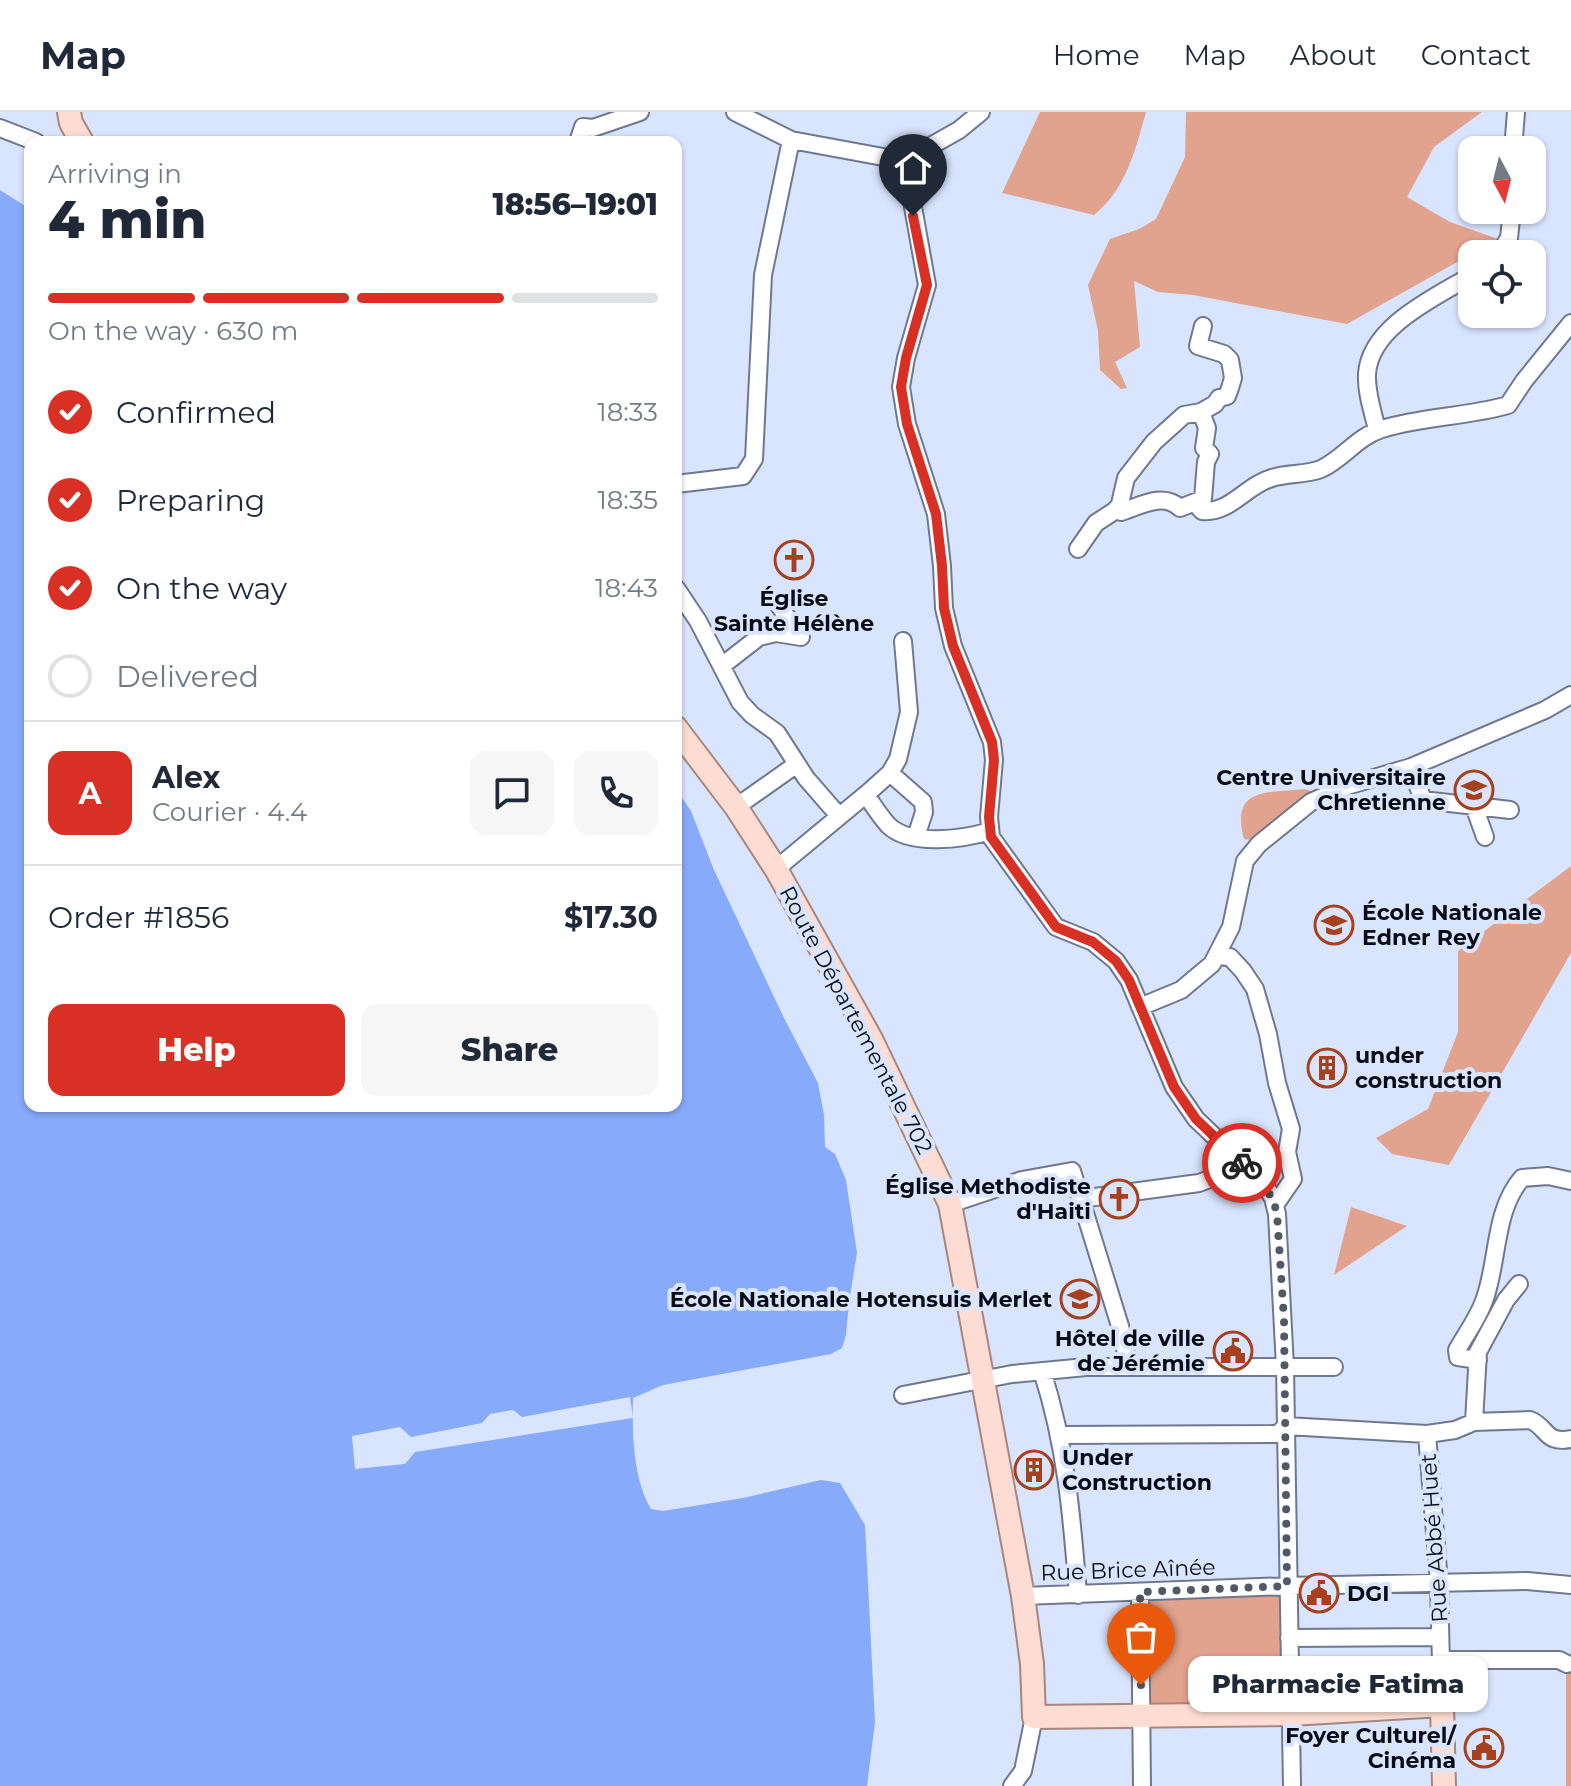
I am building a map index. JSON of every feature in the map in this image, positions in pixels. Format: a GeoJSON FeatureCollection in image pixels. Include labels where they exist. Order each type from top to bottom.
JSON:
{"type":"FeatureCollection","features":[{"type":"Feature","properties":{"kind":"main road"},"geometry":{"type":"LineString","coordinates":[[69,112],[79,136]]}},
{"type":"Feature","properties":{"kind":"main road","name":"Route Départementale 702"},"geometry":{"type":"LineString","coordinates":[[682,736],[736,807],[776,869],[871,1039],[950,1204],[1023,1596],[1032,1658],[1034,1717]]}},
{"type":"Feature","properties":{"kind":"main road"},"geometry":{"type":"LineString","coordinates":[[1034,1717],[1291,1714],[1442,1705]]}},
{"type":"Feature","properties":{"kind":"main road","name":"Rue Abbé Huet"},"geometry":{"type":"LineString","coordinates":[[1442,1705],[1444,1786]]}},
{"type":"Feature","properties":{"kind":"street"},"geometry":{"type":"LineString","coordinates":[[581,112],[593,128]]}},
{"type":"Feature","properties":{"kind":"street"},"geometry":{"type":"LineString","coordinates":[[580,136],[583,127],[593,128],[640,112]]}},
{"type":"Feature","properties":{"kind":"street"},"geometry":{"type":"LineString","coordinates":[[735,112],[791,140],[894,159],[906,168]]}},
{"type":"Feature","properties":{"kind":"street"},"geometry":{"type":"LineString","coordinates":[[981,112],[959,130],[913,156],[906,168],[927,285],[901,387],[907,424],[936,514],[944,608],[953,646],[992,742],[994,760],[990,831],[1001,854],[1056,927],[1093,942],[1116,961],[1129,980],[1174,1087],[1196,1119],[1264,1184],[1275,1205],[1285,1367],[1292,1786]]}},
{"type":"Feature","properties":{"kind":"street"},"geometry":{"type":"LineString","coordinates":[[1514,136],[1516,112]]}},
{"type":"Feature","properties":{"kind":"street"},"geometry":{"type":"LineString","coordinates":[[0,128],[24,137]]}},
{"type":"Feature","properties":{"kind":"street"},"geometry":{"type":"LineString","coordinates":[[682,483],[743,476],[754,459],[763,275],[791,140]]}},
{"type":"Feature","properties":{"kind":"street"},"geometry":{"type":"LineString","coordinates":[[1377,430],[1367,386],[1367,370],[1379,341],[1406,316],[1458,284]]}},
{"type":"Feature","properties":{"kind":"street"},"geometry":{"type":"LineString","coordinates":[[1195,503],[1202,511],[1221,510],[1271,478],[1320,469],[1377,430],[1410,421],[1456,416],[1508,405],[1571,323]]}},
{"type":"Feature","properties":{"kind":"street"},"geometry":{"type":"LineString","coordinates":[[1078,549],[1096,523],[1119,508],[1126,478],[1154,442],[1184,415],[1201,412],[1227,396],[1233,378],[1230,360],[1224,354],[1198,346],[1203,326]]}},
{"type":"Feature","properties":{"kind":"street"},"geometry":{"type":"LineString","coordinates":[[1116,509],[1121,512],[1138,504],[1162,500],[1180,508],[1203,499],[1206,462],[1210,454],[1204,448],[1207,428],[1201,412]]}},
{"type":"Feature","properties":{"kind":"street"},"geometry":{"type":"LineString","coordinates":[[682,596],[723,665],[740,702],[777,733],[797,764],[839,816]]}},
{"type":"Feature","properties":{"kind":"street"},"geometry":{"type":"LineString","coordinates":[[723,665],[759,637],[776,633],[801,637],[778,604]]}},
{"type":"Feature","properties":{"kind":"street"},"geometry":{"type":"LineString","coordinates":[[776,869],[866,795],[890,773],[898,759],[909,712],[903,641]]}},
{"type":"Feature","properties":{"kind":"street"},"geometry":{"type":"LineString","coordinates":[[1140,1007],[1181,990],[1203,973],[1231,927],[1245,861],[1259,844],[1311,802],[1347,786],[1411,767],[1545,710],[1571,695]]}},
{"type":"Feature","properties":{"kind":"street"},"geometry":{"type":"LineString","coordinates":[[736,807],[797,764]]}},
{"type":"Feature","properties":{"kind":"street"},"geometry":{"type":"LineString","coordinates":[[1411,767],[1423,800],[1510,810]]}},
{"type":"Feature","properties":{"kind":"street"},"geometry":{"type":"LineString","coordinates":[[890,773],[923,802],[924,812],[916,837]]}},
{"type":"Feature","properties":{"kind":"street"},"geometry":{"type":"LineString","coordinates":[[866,795],[890,827],[905,835],[934,839],[973,836],[990,831]]}},
{"type":"Feature","properties":{"kind":"street"},"geometry":{"type":"LineString","coordinates":[[1474,806],[1485,837]]}},
{"type":"Feature","properties":{"kind":"street"},"geometry":{"type":"LineString","coordinates":[[1216,956],[1230,957],[1255,989],[1291,1129],[1287,1152],[1293,1179],[1275,1205]]}},
{"type":"Feature","properties":{"kind":"street"},"geometry":{"type":"LineString","coordinates":[[1080,1199],[1199,1183],[1244,1166]]}},
{"type":"Feature","properties":{"kind":"street"},"geometry":{"type":"LineString","coordinates":[[950,1204],[1022,1180],[1072,1171],[1120,1326],[1129,1367]]}},
{"type":"Feature","properties":{"kind":"street"},"geometry":{"type":"LineString","coordinates":[[1478,1360],[1458,1357],[1457,1350],[1484,1303],[1498,1232],[1513,1188],[1522,1178],[1548,1176],[1571,1181]]}},
{"type":"Feature","properties":{"kind":"street"},"geometry":{"type":"LineString","coordinates":[[1474,1422],[1478,1352],[1506,1300],[1519,1284]]}},
{"type":"Feature","properties":{"kind":"street"},"geometry":{"type":"LineString","coordinates":[[903,1395],[1042,1371],[1129,1367],[1334,1367]]}},
{"type":"Feature","properties":{"kind":"street"},"geometry":{"type":"LineString","coordinates":[[1042,1371],[1061,1435],[1072,1515],[1078,1595]]}},
{"type":"Feature","properties":{"kind":"street"},"geometry":{"type":"LineString","coordinates":[[1061,1435],[1278,1434],[1286,1426],[1427,1434],[1455,1430],[1474,1422],[1530,1420],[1536,1421],[1546,1436],[1571,1439]]}},
{"type":"Feature","properties":{"kind":"street","name":"Rue Abbé Huet"},"geometry":{"type":"LineString","coordinates":[[1427,1434],[1439,1583],[1442,1705]]}},
{"type":"Feature","properties":{"kind":"street","name":"Rue Brice Aînée"},"geometry":{"type":"LineString","coordinates":[[1023,1596],[1527,1581],[1571,1585]]}},
{"type":"Feature","properties":{"kind":"street"},"geometry":{"type":"LineString","coordinates":[[1140,1592],[1142,1786]]}},
{"type":"Feature","properties":{"kind":"street"},"geometry":{"type":"LineString","coordinates":[[1289,1638],[1440,1637]]}},
{"type":"Feature","properties":{"kind":"street"},"geometry":{"type":"LineString","coordinates":[[1441,1660],[1559,1660],[1567,1664]]}},
{"type":"Feature","properties":{"kind":"street"},"geometry":{"type":"LineString","coordinates":[[1012,1786],[1023,1771],[1034,1717]]}},
{"type":"Feature","properties":{"kind":"shaded area"},"geometry":{"type":"Polygon","coordinates":[[[1040,112],[1146,112],[1122,181],[1094,215],[1002,193],[1040,112]]]}},
{"type":"Feature","properties":{"kind":"shaded area"},"geometry":{"type":"Polygon","coordinates":[[[1186,112],[1482,112],[1434,147],[1407,197],[1450,222],[1498,239],[1458,240],[1458,262],[1347,324],[1193,295],[1158,292],[1134,281],[1140,347],[1115,362],[1127,388],[1121,389],[1100,370],[1098,331],[1088,285],[1110,239],[1156,219],[1185,157],[1186,112]]]}},
{"type":"Feature","properties":{"kind":"shaded area"},"geometry":{"type":"Polygon","coordinates":[[[1311,791],[1313,796],[1310,801],[1264,828],[1252,840],[1244,839],[1241,822],[1247,801],[1265,793],[1311,791]]]}},
{"type":"Feature","properties":{"kind":"shaded area"},"geometry":{"type":"Polygon","coordinates":[[[1571,866],[1571,953],[1449,1165],[1392,1154],[1376,1138],[1428,1109],[1458,1032],[1458,951],[1571,866]]]}},
{"type":"Feature","properties":{"kind":"shaded area"},"geometry":{"type":"Polygon","coordinates":[[[1351,1207],[1407,1226],[1334,1275],[1351,1207]]]}},
{"type":"Feature","properties":{"kind":"shaded area"},"geometry":{"type":"Polygon","coordinates":[[[1282,1592],[1284,1709],[1151,1710],[1150,1597],[1282,1592]]]}},
{"type":"Feature","properties":{"kind":"shaded area"},"geometry":{"type":"Polygon","coordinates":[[[1571,1652],[1571,1786],[1566,1786],[1566,1670],[1571,1652]]]}},
{"type":"Feature","properties":{"kind":"water"},"geometry":{"type":"Polygon","coordinates":[[[0,190],[24,205],[24,1112],[682,1112],[682,798],[691,811],[714,870],[783,1016],[818,1083],[824,1115],[825,1147],[835,1154],[846,1180],[857,1253],[842,1348],[831,1354],[663,1385],[633,1398],[634,1440],[640,1484],[651,1509],[663,1511],[743,1498],[821,1480],[840,1483],[865,1525],[875,1722],[867,1786],[0,1786],[0,190]]]}},
{"type":"Feature","properties":{"kind":"pier"},"geometry":{"type":"Polygon","coordinates":[[[630,1397],[633,1418],[415,1452],[405,1464],[355,1469],[352,1436],[400,1427],[411,1437],[482,1423],[490,1414],[513,1410],[522,1417],[630,1397]]]}},
{"type":"Feature","properties":{"kind":"way so far"},"geometry":{"type":"LineString","coordinates":[[1141,1685],[1140,1592],[1287,1586],[1284,1319],[1277,1214],[1273,1198],[1264,1184],[1242,1163]]}},
{"type":"Feature","properties":{"kind":"place","name":"Église Sainte Hélène"},"geometry":{"type":"Point","coordinates":[794,560]}},
{"type":"Feature","properties":{"kind":"place","name":"Centre Universitaire Chretienne"},"geometry":{"type":"Point","coordinates":[1474,790]}},
{"type":"Feature","properties":{"kind":"place","name":"École Nationale Edner Rey"},"geometry":{"type":"Point","coordinates":[1334,925]}},
{"type":"Feature","properties":{"kind":"place","name":"under construction"},"geometry":{"type":"Point","coordinates":[1327,1068]}},
{"type":"Feature","properties":{"kind":"place","name":"Église Methodiste d'Haiti"},"geometry":{"type":"Point","coordinates":[1119,1199]}},
{"type":"Feature","properties":{"kind":"place","name":"École Nationale Hotensuis Merlet"},"geometry":{"type":"Point","coordinates":[1080,1299]}},
{"type":"Feature","properties":{"kind":"place","name":"Hôtel de ville de Jérémie"},"geometry":{"type":"Point","coordinates":[1233,1351]}},
{"type":"Feature","properties":{"kind":"place","name":"Under Construction"},"geometry":{"type":"Point","coordinates":[1034,1470]}},
{"type":"Feature","properties":{"kind":"place","name":"DGI"},"geometry":{"type":"Point","coordinates":[1319,1593]}},
{"type":"Feature","properties":{"kind":"place","name":"Pharmacie Fatima"},"geometry":{"type":"Point","coordinates":[1141,1685]}},
{"type":"Feature","properties":{"kind":"place","name":"Foyer Culturel/ Cinéma"},"geometry":{"type":"Point","coordinates":[1484,1748]}},
{"type":"Feature","properties":{"kind":"route"},"geometry":{"type":"LineString","coordinates":[[913,216],[927,285],[901,387],[907,424],[936,514],[944,608],[953,646],[992,742],[991,837],[1056,927],[1093,942],[1116,961],[1129,980],[1174,1087],[1196,1119],[1242,1163]]}}]}
